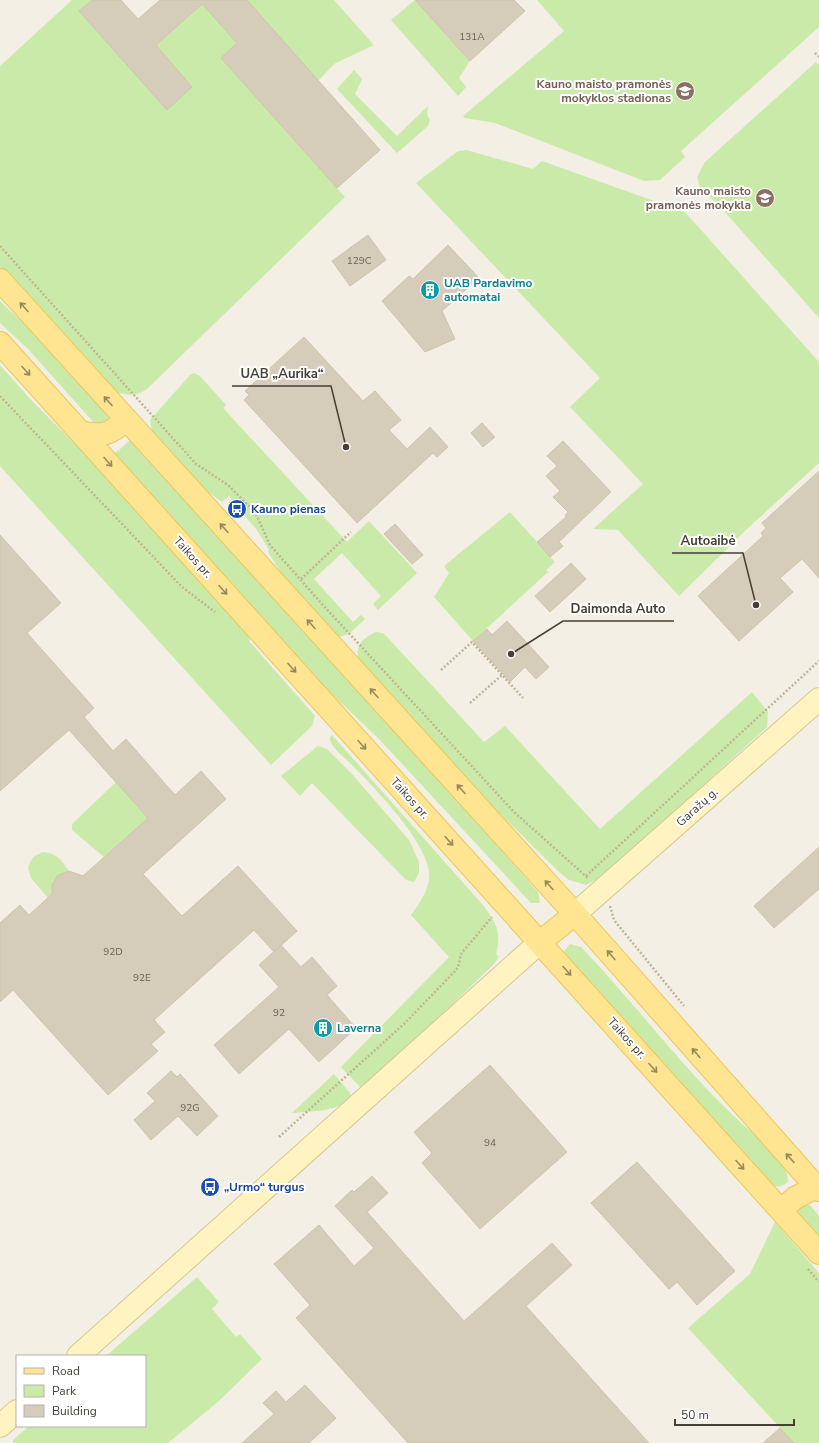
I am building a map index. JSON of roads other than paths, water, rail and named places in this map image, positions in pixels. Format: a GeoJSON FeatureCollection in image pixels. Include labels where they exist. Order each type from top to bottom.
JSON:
{"type":"FeatureCollection","features":[{"type":"Feature","properties":{"kind":"main road"},"geometry":{"type":"LineString","coordinates":[[0,280],[575,914],[818,1189],[795,1198],[780,1210]]}},
{"type":"Feature","properties":{"kind":"main road","name":"Taikos pr."},"geometry":{"type":"LineString","coordinates":[[0,343],[819,1253]]}},
{"type":"Feature","properties":{"kind":"main road"},"geometry":{"type":"LineString","coordinates":[[82,433],[99,435],[112,432],[126,420]]}},
{"type":"Feature","properties":{"kind":"main road"},"geometry":{"type":"LineString","coordinates":[[540,942],[575,914]]}},
{"type":"Feature","properties":{"kind":"street","name":"Garažų g."},"geometry":{"type":"LineString","coordinates":[[575,914],[819,699]]}},
{"type":"Feature","properties":{"kind":"street"},"geometry":{"type":"LineString","coordinates":[[79,1355],[540,942]]}},
{"type":"Feature","properties":{"kind":"street"},"geometry":{"type":"LineString","coordinates":[[0,1426],[16,1412]]}},
{"type":"Feature","properties":{"kind":"place","name":"Kauno maisto pramonės mokyklos stadionas"},"geometry":{"type":"Point","coordinates":[685,91]}},
{"type":"Feature","properties":{"kind":"place","name":"Kauno maisto pramonės mokykla"},"geometry":{"type":"Point","coordinates":[765,198]}},
{"type":"Feature","properties":{"kind":"place","name":"UAB Pardavimo automatai"},"geometry":{"type":"Point","coordinates":[430,290]}},
{"type":"Feature","properties":{"kind":"place","name":"UAB „Aurika“"},"geometry":{"type":"Point","coordinates":[346,447]}},
{"type":"Feature","properties":{"kind":"place","name":"Kauno pienas"},"geometry":{"type":"Point","coordinates":[237,509]}},
{"type":"Feature","properties":{"kind":"place","name":"Autoaibė"},"geometry":{"type":"Point","coordinates":[756,605]}},
{"type":"Feature","properties":{"kind":"place","name":"Daimonda Auto"},"geometry":{"type":"Point","coordinates":[511,654]}},
{"type":"Feature","properties":{"kind":"place","name":"Laverna"},"geometry":{"type":"Point","coordinates":[323,1028]}},
{"type":"Feature","properties":{"kind":"place","name":"„Urmo“ turgus"},"geometry":{"type":"Point","coordinates":[210,1187]}}]}
